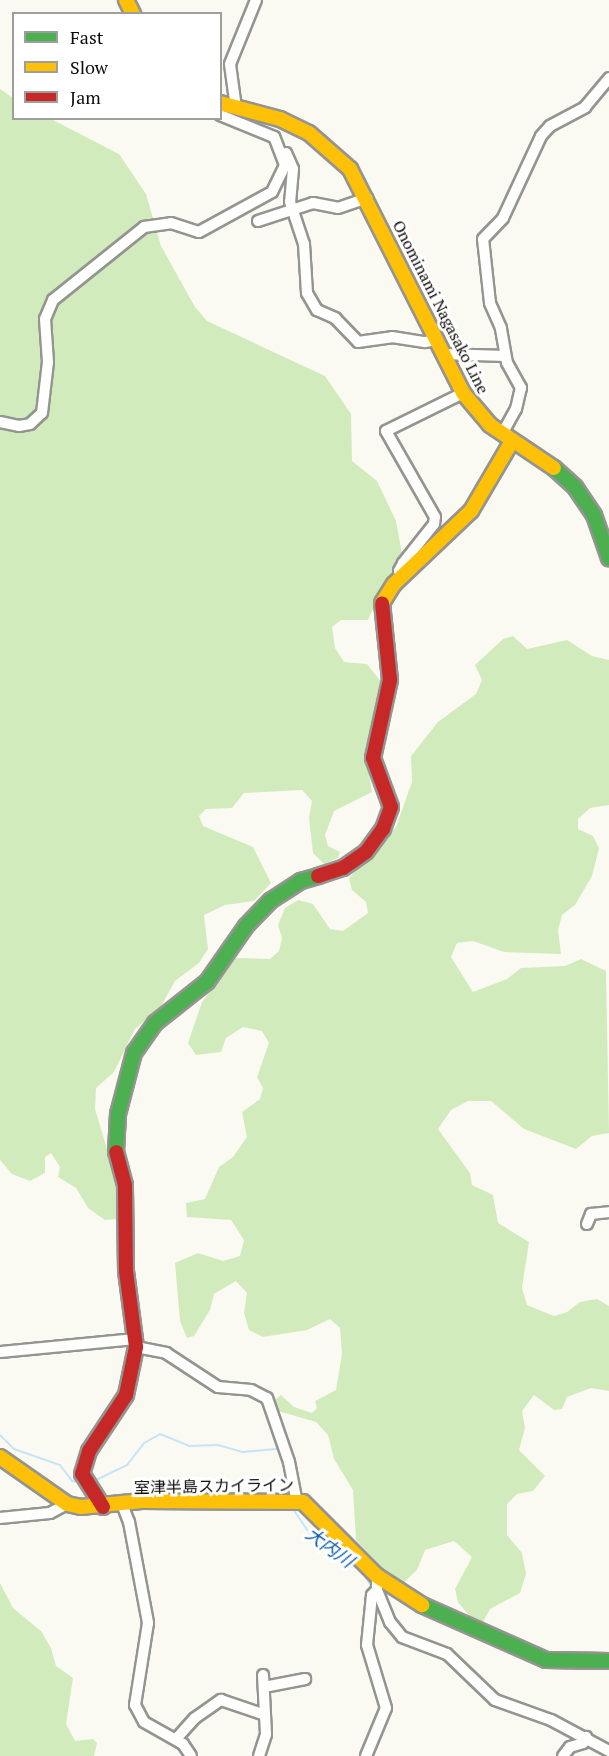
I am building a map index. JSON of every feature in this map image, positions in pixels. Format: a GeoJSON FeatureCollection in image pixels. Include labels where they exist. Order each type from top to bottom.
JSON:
{"type":"FeatureCollection","features":[{"type":"Feature","properties":{"kind":"street"},"geometry":{"type":"LineString","coordinates":[[236,108],[230,64],[256,0]]}},
{"type":"Feature","properties":{"kind":"street"},"geometry":{"type":"LineString","coordinates":[[103,1507],[86,1486],[82,1474],[84,1460],[119,1411],[136,1343],[126,1271],[125,1185],[115,1147],[118,1114],[134,1053],[155,1023],[207,982],[246,926],[270,901],[301,880],[343,868],[366,852],[383,829],[391,807],[374,769],[374,758],[390,680],[381,606],[402,575],[471,511],[507,438],[521,388],[505,356],[503,338],[487,286],[483,239],[503,218],[541,136],[550,126],[590,102],[609,78]]}},
{"type":"Feature","properties":{"kind":"street","name":"Onominami Nagasako Line"},"geometry":{"type":"LineString","coordinates":[[222,104],[280,119],[316,138],[350,169],[367,198],[463,393],[507,438],[559,472],[575,488],[594,515],[609,558]]}},
{"type":"Feature","properties":{"kind":"street"},"geometry":{"type":"LineString","coordinates":[[222,116],[260,129],[274,137],[293,169],[289,194],[292,211],[304,244],[308,292],[317,310],[335,318],[357,342],[392,337],[425,342],[437,340]]}},
{"type":"Feature","properties":{"kind":"street"},"geometry":{"type":"LineString","coordinates":[[0,423],[20,426],[30,424],[42,412],[48,362],[45,319],[53,300],[144,227],[171,223],[199,232],[264,198],[282,176],[285,165],[280,147]]}},
{"type":"Feature","properties":{"kind":"street"},"geometry":{"type":"LineString","coordinates":[[258,221],[314,203],[346,207],[367,198]]}},
{"type":"Feature","properties":{"kind":"street"},"geometry":{"type":"LineString","coordinates":[[444,354],[505,356]]}},
{"type":"Feature","properties":{"kind":"street"},"geometry":{"type":"LineString","coordinates":[[402,575],[399,571],[403,563],[434,524],[435,517],[386,431],[463,393]]}},
{"type":"Feature","properties":{"kind":"street"},"geometry":{"type":"LineString","coordinates":[[587,1224],[591,1214],[609,1212]]}},
{"type":"Feature","properties":{"kind":"street"},"geometry":{"type":"LineString","coordinates":[[0,1352],[136,1343],[182,1360],[218,1387],[251,1390],[267,1398],[289,1462],[296,1499]]}},
{"type":"Feature","properties":{"kind":"street"},"geometry":{"type":"LineString","coordinates":[[0,1457],[67,1504],[50,1513],[0,1518]]}},
{"type":"Feature","properties":{"kind":"street","name":"室津半島スカイライン"},"geometry":{"type":"LineString","coordinates":[[67,1504],[103,1507],[122,1504],[296,1499],[313,1510],[377,1576],[416,1602],[525,1653],[567,1663],[609,1661]]}},
{"type":"Feature","properties":{"kind":"street"},"geometry":{"type":"LineString","coordinates":[[122,1504],[148,1623],[135,1705],[144,1722],[176,1739],[191,1756]]}},
{"type":"Feature","properties":{"kind":"street"},"geometry":{"type":"LineString","coordinates":[[366,1756],[386,1708],[367,1645],[377,1576]]}},
{"type":"Feature","properties":{"kind":"street"},"geometry":{"type":"LineString","coordinates":[[375,1592],[395,1630],[402,1636],[447,1654],[495,1700],[609,1751]]}},
{"type":"Feature","properties":{"kind":"street"},"geometry":{"type":"LineString","coordinates":[[259,1756],[266,1739],[263,1675]]}},
{"type":"Feature","properties":{"kind":"street"},"geometry":{"type":"LineString","coordinates":[[264,1687],[304,1679]]}},
{"type":"Feature","properties":{"kind":"street"},"geometry":{"type":"LineString","coordinates":[[176,1739],[195,1718],[222,1700],[265,1715]]}},
{"type":"Feature","properties":{"kind":"street"},"geometry":{"type":"LineString","coordinates":[[563,1756],[570,1747],[585,1740]]}},
{"type":"Feature","properties":{"kind":"street"},"geometry":{"type":"LineString","coordinates":[[585,1740],[605,1756]]}},
{"type":"Feature","properties":{"kind":"green space"},"geometry":{"type":"Polygon","coordinates":[[[0,89],[12,97],[12,120],[53,120],[119,154],[146,194],[161,246],[195,307],[207,321],[325,376],[351,414],[352,461],[377,481],[396,521],[402,554],[396,575],[380,593],[368,620],[341,620],[332,627],[335,648],[344,662],[367,664],[382,683],[379,720],[366,756],[372,792],[334,811],[325,835],[328,846],[340,852],[338,858],[324,864],[313,853],[309,818],[312,801],[302,790],[244,793],[232,808],[206,809],[199,816],[203,826],[253,847],[271,883],[254,901],[225,905],[204,915],[208,949],[199,963],[175,981],[160,1008],[135,1029],[114,1072],[96,1088],[95,1109],[120,1192],[120,1219],[105,1220],[88,1208],[76,1188],[58,1177],[60,1167],[51,1153],[45,1157],[45,1173],[30,1181],[12,1174],[0,1160],[0,89]]]}},
{"type":"Feature","properties":{"kind":"green space"},"geometry":{"type":"Polygon","coordinates":[[[513,636],[527,649],[567,640],[592,656],[609,660],[609,805],[590,808],[578,819],[578,829],[593,836],[599,848],[592,876],[575,905],[562,915],[558,930],[561,954],[504,952],[473,941],[457,943],[451,957],[473,992],[507,979],[521,968],[565,966],[581,959],[606,971],[609,1133],[592,1136],[576,1149],[524,1129],[491,1101],[468,1101],[451,1110],[438,1129],[470,1173],[472,1185],[493,1195],[498,1223],[529,1242],[522,1288],[527,1305],[554,1316],[567,1312],[580,1302],[597,1299],[609,1306],[609,1391],[591,1388],[567,1397],[562,1409],[554,1410],[534,1395],[522,1411],[525,1428],[519,1450],[545,1476],[533,1491],[517,1494],[507,1504],[507,1535],[522,1553],[526,1574],[520,1593],[490,1609],[483,1622],[471,1618],[458,1602],[455,1589],[472,1557],[454,1541],[425,1550],[417,1570],[400,1586],[356,1540],[353,1490],[334,1459],[328,1435],[316,1422],[278,1411],[272,1402],[281,1395],[294,1407],[312,1413],[317,1408],[315,1401],[336,1390],[342,1354],[340,1328],[330,1319],[307,1330],[263,1337],[249,1330],[244,1313],[247,1293],[236,1281],[214,1294],[210,1310],[194,1336],[187,1338],[180,1321],[175,1263],[198,1253],[223,1261],[240,1256],[244,1240],[231,1220],[187,1217],[186,1203],[205,1199],[219,1167],[233,1157],[247,1137],[242,1112],[260,1099],[263,1088],[257,1077],[269,1043],[262,1031],[243,1027],[226,1038],[221,1052],[196,1055],[188,1043],[202,1002],[236,958],[270,959],[279,951],[282,938],[278,925],[285,908],[298,900],[313,904],[330,929],[343,931],[368,913],[366,902],[352,890],[349,878],[396,827],[412,782],[411,756],[438,722],[476,694],[482,680],[475,665],[503,639],[513,636]]]}},
{"type":"Feature","properties":{"kind":"green space"},"geometry":{"type":"Polygon","coordinates":[[[0,1583],[13,1608],[41,1631],[51,1648],[56,1666],[73,1678],[66,1724],[75,1741],[93,1739],[97,1743],[94,1756],[0,1756],[0,1583]]]}},
{"type":"Feature","properties":{"kind":"waterway","name":"大内川"},"geometry":{"type":"LineString","coordinates":[[94,1481],[127,1465],[144,1443],[160,1434],[189,1446],[218,1445],[242,1452],[279,1449]]}},
{"type":"Feature","properties":{"kind":"waterway","name":"大内川"},"geometry":{"type":"LineString","coordinates":[[0,1435],[14,1449],[60,1465],[72,1481],[82,1483]]}},
{"type":"Feature","properties":{"kind":"waterway","name":"大内川"},"geometry":{"type":"LineString","coordinates":[[285,1465],[288,1498]]}},
{"type":"Feature","properties":{"kind":"waterway","name":"大内川"},"geometry":{"type":"LineString","coordinates":[[291,1506],[314,1540],[343,1551]]}},
{"type":"Feature","properties":{"kind":"waterway","name":"大内川"},"geometry":{"type":"LineString","coordinates":[[361,1569],[373,1590]]}},
{"type":"Feature","properties":{"kind":"traffic: fast"},"geometry":{"type":"LineString","coordinates":[[554,468],[575,487],[594,515],[609,558]]}},
{"type":"Feature","properties":{"kind":"traffic: fast"},"geometry":{"type":"LineString","coordinates":[[116,1152],[118,1114],[134,1053],[155,1023],[207,982],[246,926],[270,901],[301,881],[318,876]]}},
{"type":"Feature","properties":{"kind":"traffic: fast"},"geometry":{"type":"LineString","coordinates":[[422,1605],[546,1660],[609,1661]]}},
{"type":"Feature","properties":{"kind":"traffic: slow"},"geometry":{"type":"LineString","coordinates":[[126,0],[132,12]]}},
{"type":"Feature","properties":{"kind":"traffic: slow"},"geometry":{"type":"LineString","coordinates":[[222,104],[280,119],[309,133],[350,169],[463,393],[490,425],[554,468]]}},
{"type":"Feature","properties":{"kind":"traffic: slow"},"geometry":{"type":"LineString","coordinates":[[382,603],[394,584],[471,511],[512,441]]}},
{"type":"Feature","properties":{"kind":"traffic: slow"},"geometry":{"type":"LineString","coordinates":[[0,1457],[67,1504],[81,1507],[142,1501],[303,1502],[377,1576],[422,1605]]}},
{"type":"Feature","properties":{"kind":"traffic: jam"},"geometry":{"type":"LineString","coordinates":[[318,876],[343,868],[366,852],[383,829],[391,807],[373,758],[390,680],[382,603]]}},
{"type":"Feature","properties":{"kind":"traffic: jam"},"geometry":{"type":"LineString","coordinates":[[103,1507],[82,1474],[89,1451],[126,1395],[136,1347],[126,1271],[125,1185],[116,1152]]}}]}
